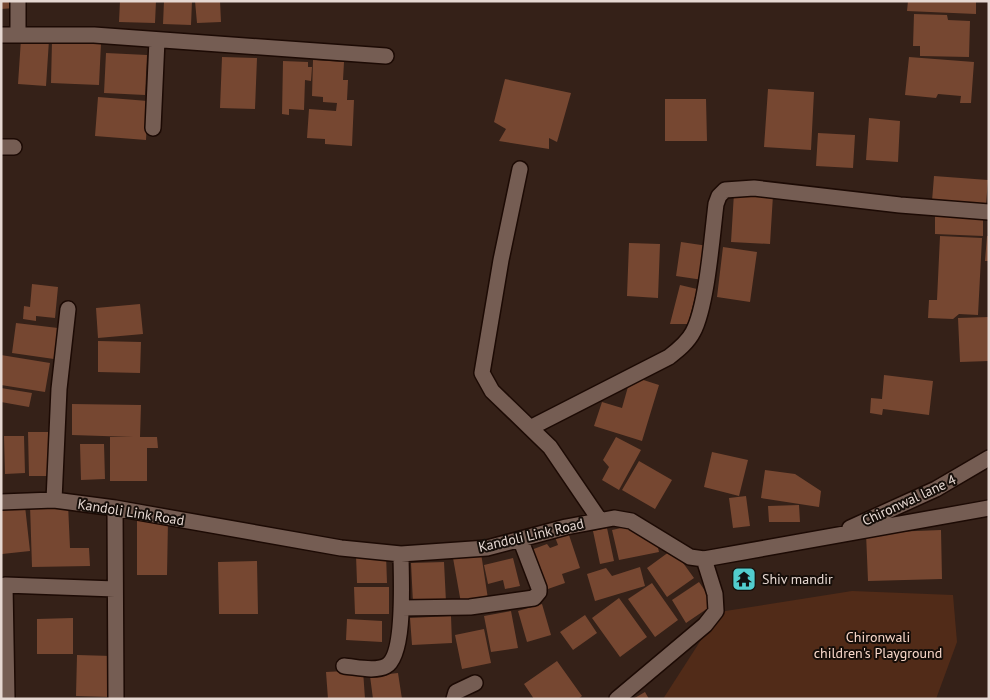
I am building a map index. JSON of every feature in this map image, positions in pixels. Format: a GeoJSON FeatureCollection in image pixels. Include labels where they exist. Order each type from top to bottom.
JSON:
{"type":"FeatureCollection","features":[{"type":"Feature","properties":{"kind":"street"},"geometry":{"type":"LineString","coordinates":[[18,1],[18,34]]}},
{"type":"Feature","properties":{"kind":"street"},"geometry":{"type":"LineString","coordinates":[[1,35],[94,35],[386,56]]}},
{"type":"Feature","properties":{"kind":"street"},"geometry":{"type":"LineString","coordinates":[[153,128],[157,40]]}},
{"type":"Feature","properties":{"kind":"street"},"geometry":{"type":"LineString","coordinates":[[520,169],[500,260],[482,373],[492,391],[532,427],[567,470],[599,519]]}},
{"type":"Feature","properties":{"kind":"street"},"geometry":{"type":"LineString","coordinates":[[532,427],[669,357],[687,340],[693,332],[702,305],[716,204],[719,196],[726,190],[754,188],[900,205],[989,212]]}},
{"type":"Feature","properties":{"kind":"street"},"geometry":{"type":"LineString","coordinates":[[54,500],[59,389],[68,309]]}},
{"type":"Feature","properties":{"kind":"street","name":"Chironwal lane 4"},"geometry":{"type":"LineString","coordinates":[[828,537],[936,489],[989,458]]}},
{"type":"Feature","properties":{"kind":"street","name":"Kandoli Link Road"},"geometry":{"type":"LineString","coordinates":[[1,502],[54,500],[115,508],[341,548],[401,554],[487,548],[521,541],[599,519],[614,518],[631,520],[690,557],[704,559],[989,508]]}},
{"type":"Feature","properties":{"kind":"street"},"geometry":{"type":"LineString","coordinates":[[115,508],[116,699]]}},
{"type":"Feature","properties":{"kind":"street"},"geometry":{"type":"LineString","coordinates":[[401,608],[470,607],[534,598],[539,592],[539,588],[521,541]]}},
{"type":"Feature","properties":{"kind":"street"},"geometry":{"type":"LineString","coordinates":[[344,666],[384,667],[390,663],[395,654],[401,608],[401,554]]}},
{"type":"Feature","properties":{"kind":"street"},"geometry":{"type":"LineString","coordinates":[[617,699],[705,625],[716,611],[715,594],[704,559]]}},
{"type":"Feature","properties":{"kind":"street"},"geometry":{"type":"LineString","coordinates":[[7,699],[3,585],[115,589]]}},
{"type":"Feature","properties":{"kind":"street"},"geometry":{"type":"LineString","coordinates":[[454,699],[456,692],[476,683]]}},
{"type":"Feature","properties":{"kind":"green space","name":"Chironwali children's Playground"},"geometry":{"type":"Polygon","coordinates":[[[852,591],[953,595],[957,642],[936,699],[663,699],[719,612],[852,591]]]}},
{"type":"Feature","properties":{"kind":"building"},"geometry":{"type":"Polygon","coordinates":[[[1,1],[15,1],[15,8],[1,9],[1,1]]]}},
{"type":"Feature","properties":{"kind":"building"},"geometry":{"type":"Polygon","coordinates":[[[120,1],[156,1],[155,23],[119,22],[120,1]]]}},
{"type":"Feature","properties":{"kind":"building"},"geometry":{"type":"Polygon","coordinates":[[[164,1],[192,1],[191,25],[163,24],[164,1]]]}},
{"type":"Feature","properties":{"kind":"building"},"geometry":{"type":"Polygon","coordinates":[[[195,1],[220,1],[221,22],[197,23],[195,1]]]}},
{"type":"Feature","properties":{"kind":"building"},"geometry":{"type":"Polygon","coordinates":[[[908,1],[976,1],[976,14],[907,11],[908,1]]]}},
{"type":"Feature","properties":{"kind":"building"},"geometry":{"type":"Polygon","coordinates":[[[914,14],[947,15],[948,20],[970,21],[969,57],[920,56],[920,46],[913,46],[914,14]]]}},
{"type":"Feature","properties":{"kind":"building"},"geometry":{"type":"Polygon","coordinates":[[[21,39],[49,40],[46,86],[18,84],[21,39]]]}},
{"type":"Feature","properties":{"kind":"building"},"geometry":{"type":"Polygon","coordinates":[[[52,41],[101,43],[99,85],[51,83],[52,41]]]}},
{"type":"Feature","properties":{"kind":"building"},"geometry":{"type":"Polygon","coordinates":[[[106,53],[147,55],[145,95],[104,93],[106,53]]]}},
{"type":"Feature","properties":{"kind":"building"},"geometry":{"type":"Polygon","coordinates":[[[222,57],[257,58],[255,109],[220,108],[222,57]]]}},
{"type":"Feature","properties":{"kind":"building"},"geometry":{"type":"Polygon","coordinates":[[[909,57],[974,62],[971,103],[960,103],[961,96],[938,94],[936,98],[905,95],[909,57]]]}},
{"type":"Feature","properties":{"kind":"building"},"geometry":{"type":"Polygon","coordinates":[[[313,60],[344,62],[343,80],[348,80],[347,100],[354,100],[352,146],[325,144],[325,139],[307,138],[309,109],[336,111],[337,103],[323,102],[323,97],[312,96],[313,60]]]}},
{"type":"Feature","properties":{"kind":"building"},"geometry":{"type":"Polygon","coordinates":[[[283,61],[308,62],[308,67],[312,67],[311,81],[305,80],[304,110],[289,109],[289,115],[282,114],[283,61]]]}},
{"type":"Feature","properties":{"kind":"building"},"geometry":{"type":"Polygon","coordinates":[[[505,79],[571,93],[557,142],[549,138],[549,149],[499,141],[506,129],[494,122],[505,79]]]}},
{"type":"Feature","properties":{"kind":"building"},"geometry":{"type":"Polygon","coordinates":[[[768,89],[814,92],[811,150],[764,147],[768,89]]]}},
{"type":"Feature","properties":{"kind":"building"},"geometry":{"type":"Polygon","coordinates":[[[98,97],[148,101],[146,140],[95,136],[98,97]]]}},
{"type":"Feature","properties":{"kind":"building"},"geometry":{"type":"Polygon","coordinates":[[[665,99],[706,99],[707,141],[665,141],[665,99]]]}},
{"type":"Feature","properties":{"kind":"building"},"geometry":{"type":"Polygon","coordinates":[[[869,118],[900,121],[898,162],[866,160],[869,118]]]}},
{"type":"Feature","properties":{"kind":"building"},"geometry":{"type":"Polygon","coordinates":[[[818,133],[855,135],[853,168],[816,166],[818,133]]]}},
{"type":"Feature","properties":{"kind":"building"},"geometry":{"type":"Polygon","coordinates":[[[934,176],[988,180],[986,205],[932,201],[934,176]]]}},
{"type":"Feature","properties":{"kind":"building"},"geometry":{"type":"Polygon","coordinates":[[[734,193],[773,195],[770,244],[731,242],[734,193]]]}},
{"type":"Feature","properties":{"kind":"building"},"geometry":{"type":"Polygon","coordinates":[[[935,215],[983,217],[983,236],[935,234],[935,215]]]}},
{"type":"Feature","properties":{"kind":"building"},"geometry":{"type":"Polygon","coordinates":[[[940,236],[982,238],[978,315],[959,314],[953,319],[928,318],[929,300],[937,300],[940,236]]]}},
{"type":"Feature","properties":{"kind":"building"},"geometry":{"type":"Polygon","coordinates":[[[987,236],[989,236],[989,261],[985,261],[987,236]]]}},
{"type":"Feature","properties":{"kind":"building"},"geometry":{"type":"Polygon","coordinates":[[[681,242],[708,246],[703,280],[676,276],[681,242]]]}},
{"type":"Feature","properties":{"kind":"building"},"geometry":{"type":"Polygon","coordinates":[[[629,243],[660,244],[658,298],[627,296],[629,243]]]}},
{"type":"Feature","properties":{"kind":"building"},"geometry":{"type":"Polygon","coordinates":[[[723,247],[757,252],[750,302],[717,297],[723,247]]]}},
{"type":"Feature","properties":{"kind":"building"},"geometry":{"type":"Polygon","coordinates":[[[32,284],[58,287],[55,318],[36,316],[36,321],[23,319],[24,306],[30,307],[32,284]]]}},
{"type":"Feature","properties":{"kind":"building"},"geometry":{"type":"Polygon","coordinates":[[[680,285],[697,289],[688,324],[670,324],[680,285]]]}},
{"type":"Feature","properties":{"kind":"building"},"geometry":{"type":"Polygon","coordinates":[[[140,304],[143,334],[98,338],[96,308],[140,304]]]}},
{"type":"Feature","properties":{"kind":"building"},"geometry":{"type":"Polygon","coordinates":[[[989,317],[989,361],[960,362],[958,318],[989,317]]]}},
{"type":"Feature","properties":{"kind":"building"},"geometry":{"type":"Polygon","coordinates":[[[16,323],[58,328],[54,359],[12,353],[16,323]]]}},
{"type":"Feature","properties":{"kind":"building"},"geometry":{"type":"Polygon","coordinates":[[[98,341],[141,342],[140,373],[98,372],[98,341]]]}},
{"type":"Feature","properties":{"kind":"building"},"geometry":{"type":"Polygon","coordinates":[[[1,355],[50,363],[45,392],[1,385],[1,355]]]}},
{"type":"Feature","properties":{"kind":"building"},"geometry":{"type":"Polygon","coordinates":[[[884,375],[933,381],[929,415],[883,409],[882,415],[870,413],[871,398],[882,399],[884,375]]]}},
{"type":"Feature","properties":{"kind":"building"},"geometry":{"type":"Polygon","coordinates":[[[631,376],[659,385],[642,441],[594,426],[602,402],[622,408],[631,376]]]}},
{"type":"Feature","properties":{"kind":"building"},"geometry":{"type":"Polygon","coordinates":[[[1,388],[32,393],[29,407],[1,402],[1,388]]]}},
{"type":"Feature","properties":{"kind":"building"},"geometry":{"type":"Polygon","coordinates":[[[72,404],[141,405],[140,437],[157,437],[158,448],[147,448],[147,481],[110,481],[110,437],[133,437],[72,435],[72,404]]]}},
{"type":"Feature","properties":{"kind":"building"},"geometry":{"type":"Polygon","coordinates":[[[28,432],[50,432],[50,476],[29,476],[28,432]]]}},
{"type":"Feature","properties":{"kind":"building"},"geometry":{"type":"Polygon","coordinates":[[[4,436],[24,436],[25,473],[5,474],[4,436]]]}},
{"type":"Feature","properties":{"kind":"building"},"geometry":{"type":"Polygon","coordinates":[[[616,437],[641,450],[619,490],[602,480],[609,467],[603,460],[616,437]]]}},
{"type":"Feature","properties":{"kind":"building"},"geometry":{"type":"Polygon","coordinates":[[[80,444],[104,444],[105,479],[81,480],[80,444]]]}},
{"type":"Feature","properties":{"kind":"building"},"geometry":{"type":"Polygon","coordinates":[[[712,452],[748,460],[739,496],[704,487],[712,452]]]}},
{"type":"Feature","properties":{"kind":"building"},"geometry":{"type":"Polygon","coordinates":[[[639,461],[672,480],[655,509],[622,490],[639,461]]]}},
{"type":"Feature","properties":{"kind":"building"},"geometry":{"type":"Polygon","coordinates":[[[765,470],[795,474],[821,491],[819,507],[761,498],[765,470]]]}},
{"type":"Feature","properties":{"kind":"building"},"geometry":{"type":"Polygon","coordinates":[[[746,496],[750,526],[733,528],[729,498],[746,496]]]}},
{"type":"Feature","properties":{"kind":"building"},"geometry":{"type":"Polygon","coordinates":[[[68,504],[70,548],[89,548],[90,566],[32,567],[30,505],[68,504]]]}},
{"type":"Feature","properties":{"kind":"building"},"geometry":{"type":"Polygon","coordinates":[[[799,505],[800,522],[769,522],[768,506],[799,505]]]}},
{"type":"Feature","properties":{"kind":"building"},"geometry":{"type":"Polygon","coordinates":[[[25,506],[30,551],[2,554],[1,509],[25,506]]]}},
{"type":"Feature","properties":{"kind":"building"},"geometry":{"type":"Polygon","coordinates":[[[137,519],[168,520],[167,575],[137,575],[137,519]]]}},
{"type":"Feature","properties":{"kind":"building"},"geometry":{"type":"Polygon","coordinates":[[[630,526],[656,539],[659,552],[619,560],[612,530],[630,526]]]}},
{"type":"Feature","properties":{"kind":"building"},"geometry":{"type":"Polygon","coordinates":[[[607,528],[614,561],[600,564],[593,531],[607,528]]]}},
{"type":"Feature","properties":{"kind":"building"},"geometry":{"type":"Polygon","coordinates":[[[941,530],[942,579],[868,581],[866,533],[941,530]]]}},
{"type":"Feature","properties":{"kind":"building"},"geometry":{"type":"Polygon","coordinates":[[[568,532],[580,568],[562,574],[565,583],[545,590],[531,550],[547,544],[550,548],[558,545],[555,537],[568,532]]]}},
{"type":"Feature","properties":{"kind":"building"},"geometry":{"type":"Polygon","coordinates":[[[673,549],[694,578],[667,597],[647,568],[673,549]]]}},
{"type":"Feature","properties":{"kind":"building"},"geometry":{"type":"Polygon","coordinates":[[[481,553],[488,599],[461,603],[453,558],[481,553]]]}},
{"type":"Feature","properties":{"kind":"building"},"geometry":{"type":"Polygon","coordinates":[[[386,554],[387,583],[357,583],[356,555],[386,554]]]}},
{"type":"Feature","properties":{"kind":"building"},"geometry":{"type":"Polygon","coordinates":[[[513,558],[520,586],[505,589],[503,580],[488,584],[484,565],[513,558]]]}},
{"type":"Feature","properties":{"kind":"building"},"geometry":{"type":"Polygon","coordinates":[[[257,561],[258,614],[219,614],[218,562],[257,561]]]}},
{"type":"Feature","properties":{"kind":"building"},"geometry":{"type":"Polygon","coordinates":[[[444,562],[446,602],[413,603],[411,563],[444,562]]]}},
{"type":"Feature","properties":{"kind":"building"},"geometry":{"type":"Polygon","coordinates":[[[640,567],[645,586],[595,601],[587,574],[606,568],[612,576],[640,567]]]}},
{"type":"Feature","properties":{"kind":"building"},"geometry":{"type":"Polygon","coordinates":[[[699,582],[714,604],[686,623],[672,600],[699,582]]]}},
{"type":"Feature","properties":{"kind":"building"},"geometry":{"type":"Polygon","coordinates":[[[652,583],[678,620],[655,637],[628,599],[652,583]]]}},
{"type":"Feature","properties":{"kind":"building"},"geometry":{"type":"Polygon","coordinates":[[[354,587],[389,587],[389,614],[355,614],[354,587]]]}},
{"type":"Feature","properties":{"kind":"building"},"geometry":{"type":"Polygon","coordinates":[[[619,598],[647,637],[620,657],[592,618],[619,598]]]}},
{"type":"Feature","properties":{"kind":"building"},"geometry":{"type":"Polygon","coordinates":[[[542,604],[551,635],[527,642],[518,611],[542,604]]]}},
{"type":"Feature","properties":{"kind":"building"},"geometry":{"type":"Polygon","coordinates":[[[511,611],[518,648],[491,652],[484,616],[511,611]]]}},
{"type":"Feature","properties":{"kind":"building"},"geometry":{"type":"Polygon","coordinates":[[[585,615],[597,633],[573,650],[560,632],[585,615]]]}},
{"type":"Feature","properties":{"kind":"building"},"geometry":{"type":"Polygon","coordinates":[[[451,616],[452,643],[412,645],[410,618],[451,616]]]}},
{"type":"Feature","properties":{"kind":"building"},"geometry":{"type":"Polygon","coordinates":[[[73,618],[73,654],[37,654],[37,619],[73,618]]]}},
{"type":"Feature","properties":{"kind":"building"},"geometry":{"type":"Polygon","coordinates":[[[347,619],[382,621],[382,642],[346,640],[347,619]]]}},
{"type":"Feature","properties":{"kind":"building"},"geometry":{"type":"Polygon","coordinates":[[[484,629],[491,663],[462,669],[455,635],[484,629]]]}},
{"type":"Feature","properties":{"kind":"building"},"geometry":{"type":"Polygon","coordinates":[[[77,655],[112,656],[111,697],[76,696],[77,655]]]}},
{"type":"Feature","properties":{"kind":"building"},"geometry":{"type":"Polygon","coordinates":[[[557,661],[582,696],[578,699],[534,699],[524,684],[557,661]]]}},
{"type":"Feature","properties":{"kind":"building"},"geometry":{"type":"Polygon","coordinates":[[[363,670],[365,699],[328,699],[326,672],[363,670]]]}},
{"type":"Feature","properties":{"kind":"building"},"geometry":{"type":"Polygon","coordinates":[[[398,673],[402,699],[373,699],[370,676],[398,673]]]}},
{"type":"Feature","properties":{"kind":"building"},"geometry":{"type":"Polygon","coordinates":[[[645,692],[649,699],[633,699],[645,692]]]}},
{"type":"Feature","properties":{"kind":"place","name":"Shiv mandir"},"geometry":{"type":"Point","coordinates":[744,579]}}]}
